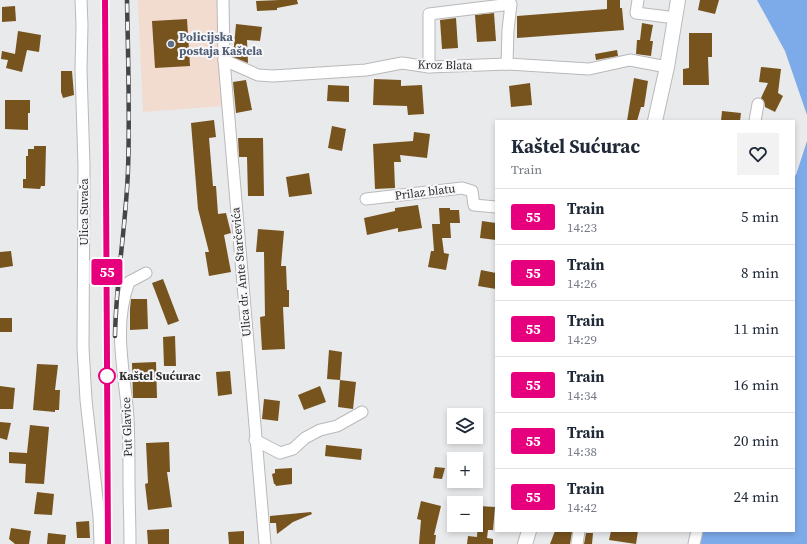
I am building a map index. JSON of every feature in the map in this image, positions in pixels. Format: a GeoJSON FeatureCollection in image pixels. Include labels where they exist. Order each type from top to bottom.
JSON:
{"type":"FeatureCollection","features":[{"type":"Feature","properties":{"kind":"main road"},"geometry":{"type":"LineString","coordinates":[[655,120],[667,67],[678,0]]}},
{"type":"Feature","properties":{"kind":"main road"},"geometry":{"type":"LineString","coordinates":[[525,544],[529,532]]}},
{"type":"Feature","properties":{"kind":"street","name":"Ulica Suvača"},"geometry":{"type":"LineString","coordinates":[[81,0],[82,25],[80,70],[84,189],[82,348],[86,400],[99,516],[100,544]]}},
{"type":"Feature","properties":{"kind":"street","name":"Ulica dr. Ante Starčevića"},"geometry":{"type":"LineString","coordinates":[[223,0],[224,60],[265,544]]}},
{"type":"Feature","properties":{"kind":"street"},"geometry":{"type":"LineString","coordinates":[[638,0],[636,12],[676,18]]}},
{"type":"Feature","properties":{"kind":"street"},"geometry":{"type":"LineString","coordinates":[[429,67],[429,14],[511,2],[507,64]]}},
{"type":"Feature","properties":{"kind":"street","name":"Kroz Blata"},"geometry":{"type":"LineString","coordinates":[[224,60],[258,75],[273,76],[366,70],[402,63],[429,67],[507,64],[589,69],[630,60],[667,67]]}},
{"type":"Feature","properties":{"kind":"street"},"geometry":{"type":"LineString","coordinates":[[755,120],[758,104]]}},
{"type":"Feature","properties":{"kind":"street","name":"Prilaz blatu"},"geometry":{"type":"LineString","coordinates":[[366,199],[462,188],[472,191],[474,205],[495,207]]}},
{"type":"Feature","properties":{"kind":"street","name":"Put Glavice"},"geometry":{"type":"LineString","coordinates":[[130,544],[128,420],[120,335],[123,297],[129,282],[146,273]]}},
{"type":"Feature","properties":{"kind":"street"},"geometry":{"type":"LineString","coordinates":[[255,440],[280,453],[293,449],[305,438],[320,430],[337,426],[362,412]]}},
{"type":"Feature","properties":{"kind":"street"},"geometry":{"type":"LineString","coordinates":[[577,544],[579,532]]}},
{"type":"Feature","properties":{"kind":"street"},"geometry":{"type":"LineString","coordinates":[[694,544],[697,532]]}},
{"type":"Feature","properties":{"kind":"shaded area"},"geometry":{"type":"Polygon","coordinates":[[[138,0],[220,0],[223,106],[143,112],[138,0]]]}},
{"type":"Feature","properties":{"kind":"water"},"geometry":{"type":"Polygon","coordinates":[[[757,0],[807,0],[807,115],[785,51],[757,0]]]}},
{"type":"Feature","properties":{"kind":"water"},"geometry":{"type":"Polygon","coordinates":[[[807,141],[807,544],[699,544],[702,532],[795,532],[796,175],[807,141]]]}},
{"type":"Feature","properties":{"kind":"building"},"geometry":{"type":"Polygon","coordinates":[[[297,0],[298,4],[277,8],[277,10],[257,11],[256,1],[297,0]]]}},
{"type":"Feature","properties":{"kind":"building"},"geometry":{"type":"Polygon","coordinates":[[[607,0],[620,0],[624,30],[517,38],[517,16],[607,9],[607,0]]]}},
{"type":"Feature","properties":{"kind":"building"},"geometry":{"type":"Polygon","coordinates":[[[700,0],[719,0],[715,14],[698,10],[700,0]]]}},
{"type":"Feature","properties":{"kind":"building"},"geometry":{"type":"Polygon","coordinates":[[[15,6],[16,21],[2,22],[2,7],[15,6]]]}},
{"type":"Feature","properties":{"kind":"building"},"geometry":{"type":"Polygon","coordinates":[[[494,13],[496,41],[477,42],[475,15],[494,13]]]}},
{"type":"Feature","properties":{"kind":"building"},"geometry":{"type":"Polygon","coordinates":[[[456,18],[458,48],[442,49],[440,20],[456,18]]]}},
{"type":"Feature","properties":{"kind":"building","name":"Policijska postaja Kaštela"},"geometry":{"type":"Polygon","coordinates":[[[187,19],[190,66],[155,68],[152,21],[187,19]]]}},
{"type":"Feature","properties":{"kind":"building"},"geometry":{"type":"Polygon","coordinates":[[[642,23],[653,25],[650,41],[653,41],[651,56],[636,54],[637,40],[640,40],[642,23]]]}},
{"type":"Feature","properties":{"kind":"building"},"geometry":{"type":"Polygon","coordinates":[[[236,24],[262,27],[260,41],[247,40],[248,63],[233,57],[236,24]]]}},
{"type":"Feature","properties":{"kind":"building"},"geometry":{"type":"Polygon","coordinates":[[[18,31],[41,35],[39,52],[27,50],[22,72],[6,68],[8,60],[1,59],[2,51],[15,54],[18,31]]]}},
{"type":"Feature","properties":{"kind":"building"},"geometry":{"type":"Polygon","coordinates":[[[689,33],[712,33],[712,57],[708,57],[709,85],[683,85],[683,69],[689,68],[689,33]]]}},
{"type":"Feature","properties":{"kind":"building"},"geometry":{"type":"Polygon","coordinates":[[[617,50],[618,56],[596,60],[595,54],[617,50]]]}},
{"type":"Feature","properties":{"kind":"building"},"geometry":{"type":"Polygon","coordinates":[[[761,67],[781,69],[778,93],[783,96],[775,112],[765,107],[764,101],[761,98],[768,83],[759,82],[761,67]]]}},
{"type":"Feature","properties":{"kind":"building"},"geometry":{"type":"Polygon","coordinates":[[[61,71],[72,71],[74,95],[63,98],[61,92],[61,71]]]}},
{"type":"Feature","properties":{"kind":"building"},"geometry":{"type":"Polygon","coordinates":[[[634,78],[648,81],[644,107],[641,107],[637,120],[627,120],[634,78]]]}},
{"type":"Feature","properties":{"kind":"building"},"geometry":{"type":"Polygon","coordinates":[[[374,79],[401,80],[401,86],[422,85],[424,114],[408,115],[407,106],[373,105],[374,79]]]}},
{"type":"Feature","properties":{"kind":"building"},"geometry":{"type":"Polygon","coordinates":[[[246,80],[252,110],[236,113],[233,82],[246,80]]]}},
{"type":"Feature","properties":{"kind":"building"},"geometry":{"type":"Polygon","coordinates":[[[530,83],[532,105],[511,107],[509,86],[530,83]]]}},
{"type":"Feature","properties":{"kind":"building"},"geometry":{"type":"Polygon","coordinates":[[[328,85],[349,86],[349,102],[327,101],[328,85]]]}},
{"type":"Feature","properties":{"kind":"building"},"geometry":{"type":"Polygon","coordinates":[[[5,100],[30,100],[28,130],[5,129],[5,100]]]}},
{"type":"Feature","properties":{"kind":"building"},"geometry":{"type":"Polygon","coordinates":[[[722,111],[741,113],[740,120],[721,120],[722,111]]]}},
{"type":"Feature","properties":{"kind":"building"},"geometry":{"type":"Polygon","coordinates":[[[214,120],[216,137],[209,138],[213,186],[216,186],[218,214],[226,213],[231,233],[224,235],[231,272],[209,276],[205,252],[209,252],[198,209],[191,123],[214,120]]]}},
{"type":"Feature","properties":{"kind":"building"},"geometry":{"type":"Polygon","coordinates":[[[332,126],[346,129],[342,151],[328,148],[332,126]]]}},
{"type":"Feature","properties":{"kind":"building"},"geometry":{"type":"Polygon","coordinates":[[[414,132],[430,134],[427,158],[400,155],[401,162],[394,162],[395,188],[375,189],[373,144],[413,141],[414,132]]]}},
{"type":"Feature","properties":{"kind":"building"},"geometry":{"type":"Polygon","coordinates":[[[238,138],[263,138],[264,196],[248,196],[247,157],[239,157],[238,138]]]}},
{"type":"Feature","properties":{"kind":"building"},"geometry":{"type":"Polygon","coordinates":[[[34,146],[46,146],[45,186],[41,186],[40,189],[23,188],[23,179],[26,179],[26,156],[28,156],[28,149],[34,149],[34,146]]]}},
{"type":"Feature","properties":{"kind":"building"},"geometry":{"type":"Polygon","coordinates":[[[309,173],[312,194],[289,197],[286,177],[309,173]]]}},
{"type":"Feature","properties":{"kind":"building"},"geometry":{"type":"Polygon","coordinates":[[[418,205],[422,228],[398,232],[398,228],[367,235],[364,218],[395,211],[395,208],[418,205]]]}},
{"type":"Feature","properties":{"kind":"building"},"geometry":{"type":"Polygon","coordinates":[[[439,208],[459,210],[460,223],[450,223],[451,238],[442,238],[444,253],[449,254],[446,270],[428,267],[431,251],[434,251],[432,224],[440,224],[439,208]]]}},
{"type":"Feature","properties":{"kind":"building"},"geometry":{"type":"Polygon","coordinates":[[[482,221],[495,223],[495,240],[480,238],[482,221]]]}},
{"type":"Feature","properties":{"kind":"building"},"geometry":{"type":"Polygon","coordinates":[[[258,229],[284,231],[281,266],[286,266],[287,290],[289,290],[289,307],[283,307],[285,349],[262,350],[260,317],[265,316],[264,252],[256,252],[258,229]]]}},
{"type":"Feature","properties":{"kind":"building"},"geometry":{"type":"Polygon","coordinates":[[[11,251],[13,266],[0,268],[0,252],[11,251]]]}},
{"type":"Feature","properties":{"kind":"building"},"geometry":{"type":"Polygon","coordinates":[[[481,270],[495,273],[495,289],[478,286],[481,270]]]}},
{"type":"Feature","properties":{"kind":"building"},"geometry":{"type":"Polygon","coordinates":[[[163,279],[179,321],[168,325],[152,283],[163,279]]]}},
{"type":"Feature","properties":{"kind":"building"},"geometry":{"type":"Polygon","coordinates":[[[131,299],[147,299],[148,329],[130,330],[131,299]]]}},
{"type":"Feature","properties":{"kind":"building"},"geometry":{"type":"Polygon","coordinates":[[[0,318],[12,318],[12,332],[0,332],[0,318]]]}},
{"type":"Feature","properties":{"kind":"building"},"geometry":{"type":"Polygon","coordinates":[[[175,336],[176,366],[164,366],[163,337],[175,336]]]}},
{"type":"Feature","properties":{"kind":"building"},"geometry":{"type":"Polygon","coordinates":[[[329,350],[342,352],[340,380],[327,379],[329,350]]]}},
{"type":"Feature","properties":{"kind":"building"},"geometry":{"type":"Polygon","coordinates":[[[156,362],[157,398],[133,398],[132,363],[156,362]]]}},
{"type":"Feature","properties":{"kind":"building"},"geometry":{"type":"Polygon","coordinates":[[[37,364],[58,365],[55,390],[60,390],[59,410],[55,410],[55,412],[33,410],[37,364]]]}},
{"type":"Feature","properties":{"kind":"building"},"geometry":{"type":"Polygon","coordinates":[[[230,371],[232,394],[218,396],[216,372],[230,371]]]}},
{"type":"Feature","properties":{"kind":"building"},"geometry":{"type":"Polygon","coordinates":[[[340,380],[356,382],[353,409],[338,407],[340,380]]]}},
{"type":"Feature","properties":{"kind":"building"},"geometry":{"type":"Polygon","coordinates":[[[0,386],[15,388],[13,409],[0,409],[0,386]]]}},
{"type":"Feature","properties":{"kind":"building"},"geometry":{"type":"Polygon","coordinates":[[[320,386],[326,402],[304,410],[298,395],[320,386]]]}},
{"type":"Feature","properties":{"kind":"building"},"geometry":{"type":"Polygon","coordinates":[[[264,399],[280,401],[278,421],[262,419],[264,399]]]}},
{"type":"Feature","properties":{"kind":"building"},"geometry":{"type":"Polygon","coordinates":[[[0,422],[11,423],[7,440],[0,438],[0,422]]]}},
{"type":"Feature","properties":{"kind":"building"},"geometry":{"type":"Polygon","coordinates":[[[30,425],[49,427],[44,484],[25,483],[26,464],[9,463],[9,452],[27,453],[30,425]]]}},
{"type":"Feature","properties":{"kind":"building"},"geometry":{"type":"Polygon","coordinates":[[[169,442],[170,472],[167,472],[172,507],[148,510],[145,484],[148,483],[146,443],[169,442]]]}},
{"type":"Feature","properties":{"kind":"building"},"geometry":{"type":"Polygon","coordinates":[[[326,445],[362,449],[361,460],[325,456],[326,445]]]}},
{"type":"Feature","properties":{"kind":"building"},"geometry":{"type":"Polygon","coordinates":[[[435,467],[445,468],[442,479],[433,478],[435,467]]]}},
{"type":"Feature","properties":{"kind":"building"},"geometry":{"type":"Polygon","coordinates":[[[292,468],[292,484],[276,486],[274,484],[272,474],[275,473],[275,469],[292,468]]]}},
{"type":"Feature","properties":{"kind":"building"},"geometry":{"type":"Polygon","coordinates":[[[37,492],[54,494],[52,515],[34,514],[37,492]]]}},
{"type":"Feature","properties":{"kind":"building"},"geometry":{"type":"Polygon","coordinates":[[[421,501],[441,506],[434,535],[436,535],[435,544],[419,544],[421,520],[417,519],[421,501]]]}},
{"type":"Feature","properties":{"kind":"building"},"geometry":{"type":"Polygon","coordinates":[[[483,506],[495,507],[493,530],[488,530],[487,538],[493,539],[493,544],[467,544],[468,536],[477,537],[477,532],[483,532],[483,506]]]}},
{"type":"Feature","properties":{"kind":"building"},"geometry":{"type":"Polygon","coordinates":[[[311,512],[312,514],[293,522],[277,534],[276,523],[270,523],[270,516],[311,512]]]}},
{"type":"Feature","properties":{"kind":"building"},"geometry":{"type":"Polygon","coordinates":[[[89,521],[90,538],[77,538],[76,522],[89,521]]]}},
{"type":"Feature","properties":{"kind":"building"},"geometry":{"type":"Polygon","coordinates":[[[11,528],[31,531],[29,544],[15,544],[9,539],[11,528]]]}},
{"type":"Feature","properties":{"kind":"building"},"geometry":{"type":"Polygon","coordinates":[[[169,529],[169,544],[148,544],[147,530],[169,529]]]}},
{"type":"Feature","properties":{"kind":"building"},"geometry":{"type":"Polygon","coordinates":[[[244,531],[244,544],[229,544],[228,532],[244,531]]]}},
{"type":"Feature","properties":{"kind":"building"},"geometry":{"type":"Polygon","coordinates":[[[555,532],[572,532],[570,544],[550,544],[555,532]]]}},
{"type":"Feature","properties":{"kind":"building"},"geometry":{"type":"Polygon","coordinates":[[[611,532],[638,532],[636,544],[609,540],[611,532]]]}},
{"type":"Feature","properties":{"kind":"building"},"geometry":{"type":"Polygon","coordinates":[[[48,533],[66,535],[65,544],[47,544],[48,533]]]}},
{"type":"Feature","properties":{"kind":"building"},"geometry":{"type":"Polygon","coordinates":[[[586,533],[593,533],[592,544],[584,544],[586,533]]]}},
{"type":"Feature","properties":{"kind":"railway"},"geometry":{"type":"LineString","coordinates":[[105,0],[108,544]]}},
{"type":"Feature","properties":{"kind":"railway"},"geometry":{"type":"LineString","coordinates":[[115,336],[117,294],[128,170],[129,106],[127,0]]}},
{"type":"Feature","properties":{"kind":"train","name":"55"},"geometry":{"type":"LineString","coordinates":[[105,0],[108,544]]}},
{"type":"Feature","properties":{"kind":"place","name":"Policijska postaja Kaštela"},"geometry":{"type":"Point","coordinates":[171,44]}},
{"type":"Feature","properties":{"kind":"place","name":"Kaštel Sućurac"},"geometry":{"type":"Point","coordinates":[107,376]}}]}
